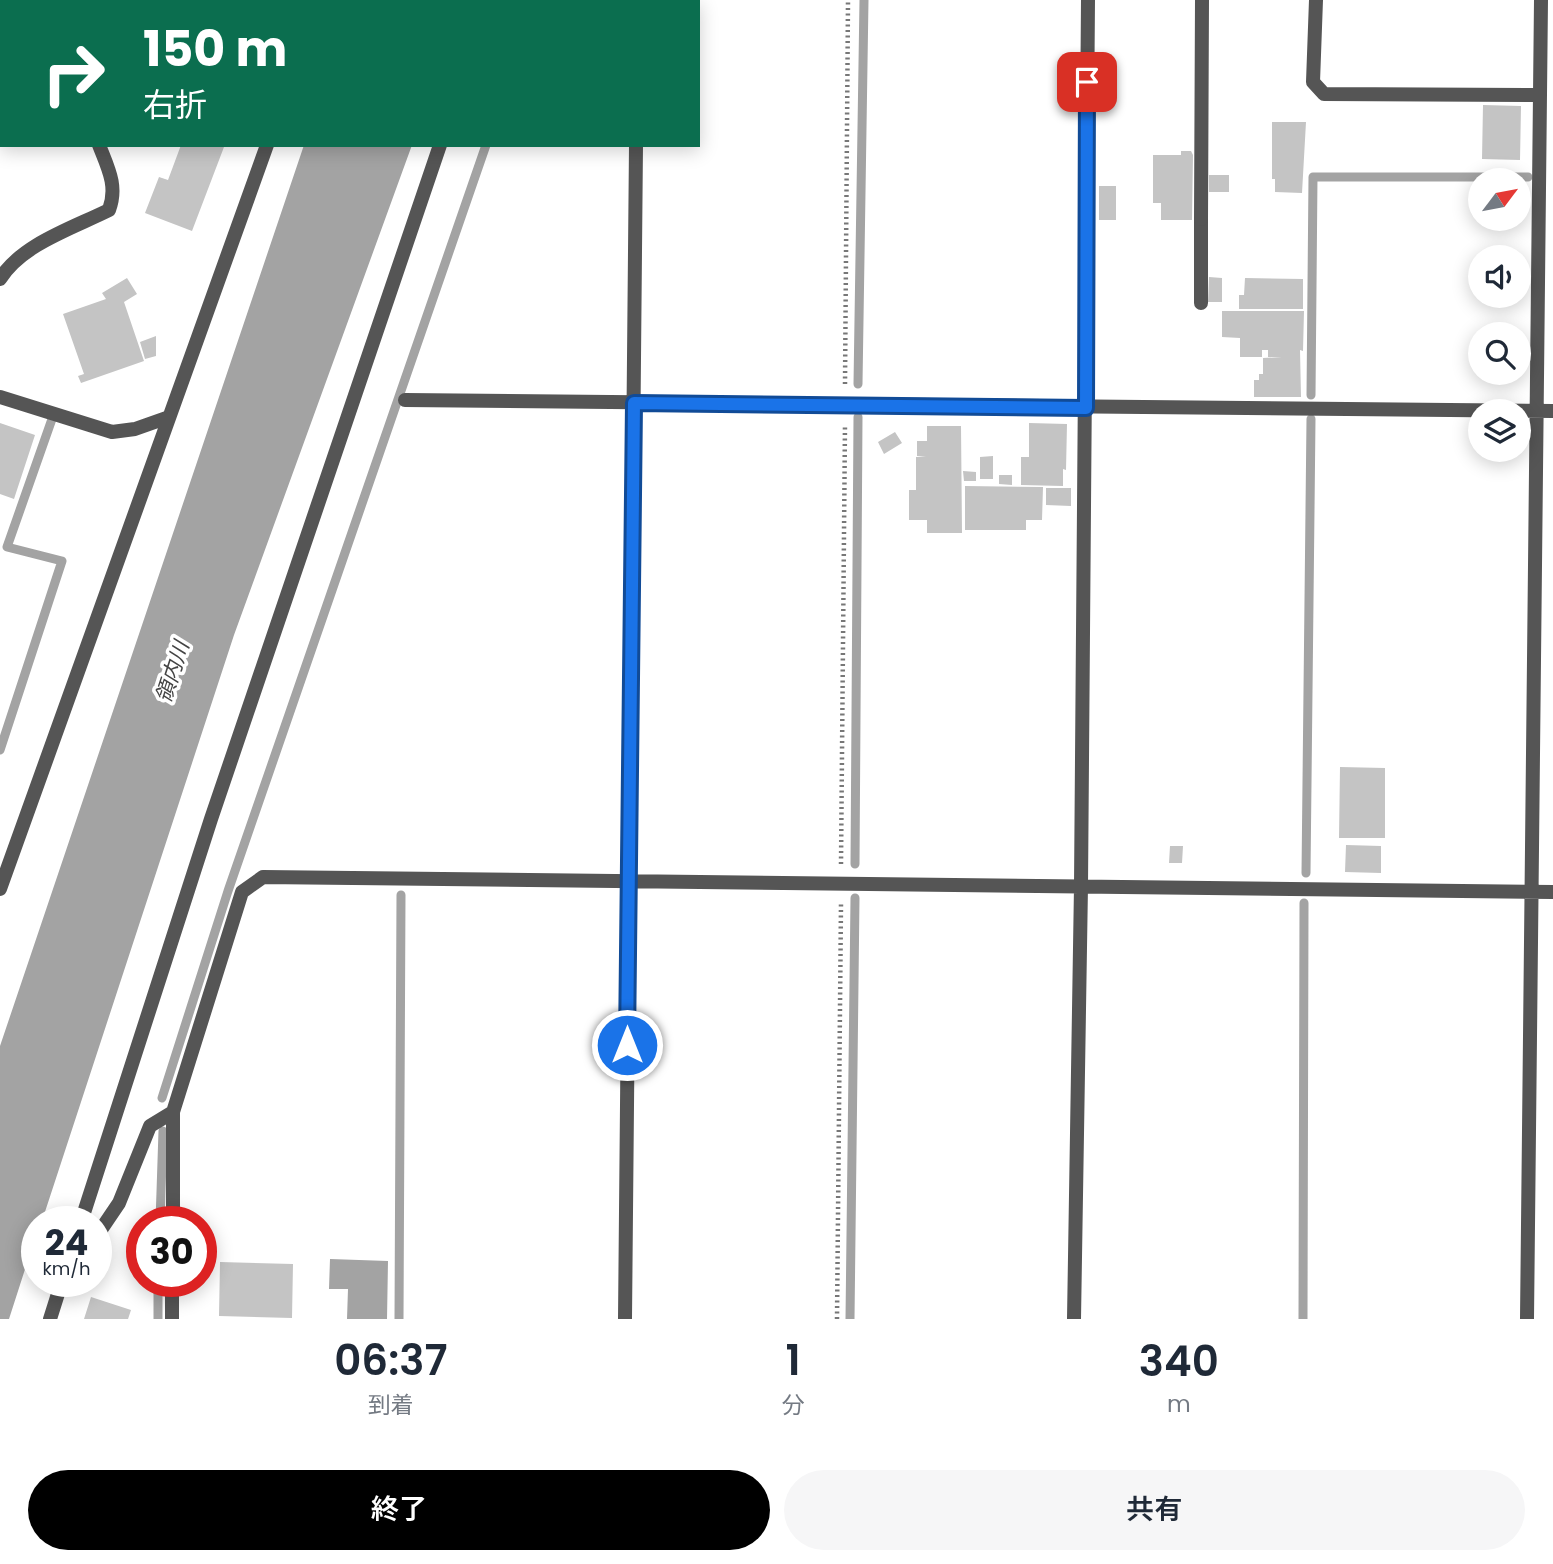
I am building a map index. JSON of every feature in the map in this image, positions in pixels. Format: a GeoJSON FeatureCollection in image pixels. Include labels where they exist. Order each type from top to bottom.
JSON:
{"type":"FeatureCollection","features":[{"type":"Feature","properties":{"kind":"street"},"geometry":{"type":"LineString","coordinates":[[1074,1319],[1082,886],[1088,0]]}},
{"type":"Feature","properties":{"kind":"street"},"geometry":{"type":"LineString","coordinates":[[1201,303],[1202,0]]}},
{"type":"Feature","properties":{"kind":"street"},"geometry":{"type":"LineString","coordinates":[[1316,0],[1313,82],[1324,94],[1540,95]]}},
{"type":"Feature","properties":{"kind":"street"},"geometry":{"type":"LineString","coordinates":[[1527,1319],[1541,0]]}},
{"type":"Feature","properties":{"kind":"street"},"geometry":{"type":"LineString","coordinates":[[0,279],[7,267],[44,242],[109,210],[114,197],[112,177],[100,147]]}},
{"type":"Feature","properties":{"kind":"street"},"geometry":{"type":"LineString","coordinates":[[0,889],[266,147]]}},
{"type":"Feature","properties":{"kind":"street"},"geometry":{"type":"LineString","coordinates":[[86,1206],[211,819],[439,147]]}},
{"type":"Feature","properties":{"kind":"street"},"geometry":{"type":"LineString","coordinates":[[625,1319],[636,147]]}},
{"type":"Feature","properties":{"kind":"street"},"geometry":{"type":"LineString","coordinates":[[0,397],[112,432],[135,429],[169,417]]}},
{"type":"Feature","properties":{"kind":"street"},"geometry":{"type":"LineString","coordinates":[[405,400],[845,407],[1553,411]]}},
{"type":"Feature","properties":{"kind":"street"},"geometry":{"type":"LineString","coordinates":[[173,1206],[173,1112],[242,892],[263,877],[1553,891]]}},
{"type":"Feature","properties":{"kind":"street"},"geometry":{"type":"LineString","coordinates":[[112,1213],[119,1203],[150,1126],[173,1112]]}},
{"type":"Feature","properties":{"kind":"street"},"geometry":{"type":"LineString","coordinates":[[50,1319],[57,1297]]}},
{"type":"Feature","properties":{"kind":"street"},"geometry":{"type":"LineString","coordinates":[[172,1297],[172,1319]]}},
{"type":"Feature","properties":{"kind":"path"},"geometry":{"type":"LineString","coordinates":[[837,1319],[848,0]]}},
{"type":"Feature","properties":{"kind":"water","name":"領内川"},"geometry":{"type":"Polygon","coordinates":[[[303,147],[411,147],[234,635],[47,1206],[21,1206],[21,1282],[9,1319],[0,1319],[0,1046],[303,147]]]}},
{"type":"Feature","properties":{"kind":"water"},"geometry":{"type":"Polygon","coordinates":[[[330,1259],[388,1261],[387,1319],[347,1319],[348,1289],[329,1289],[330,1259]]]}},
{"type":"Feature","properties":{"kind":"building"},"geometry":{"type":"Polygon","coordinates":[[[1483,105],[1521,106],[1520,160],[1482,159],[1483,105]]]}},
{"type":"Feature","properties":{"kind":"building"},"geometry":{"type":"Polygon","coordinates":[[[1272,122],[1306,122],[1302,193],[1275,192],[1275,179],[1272,179],[1272,122]]]}},
{"type":"Feature","properties":{"kind":"building"},"geometry":{"type":"Polygon","coordinates":[[[180,147],[224,147],[192,231],[145,213],[159,177],[168,180],[180,147]]]}},
{"type":"Feature","properties":{"kind":"building"},"geometry":{"type":"Polygon","coordinates":[[[1181,151],[1191,151],[1193,155],[1192,220],[1161,220],[1161,203],[1153,203],[1153,155],[1181,155],[1181,151]]]}},
{"type":"Feature","properties":{"kind":"building"},"geometry":{"type":"Polygon","coordinates":[[[1209,175],[1229,175],[1229,192],[1209,192],[1209,175]]]}},
{"type":"Feature","properties":{"kind":"building"},"geometry":{"type":"Polygon","coordinates":[[[1099,186],[1116,186],[1116,220],[1099,220],[1099,186]]]}},
{"type":"Feature","properties":{"kind":"building"},"geometry":{"type":"Polygon","coordinates":[[[1209,277],[1222,278],[1222,302],[1208,302],[1209,277]]]}},
{"type":"Feature","properties":{"kind":"building"},"geometry":{"type":"Polygon","coordinates":[[[127,278],[137,294],[124,302],[144,361],[81,383],[78,376],[84,374],[63,314],[106,299],[102,293],[127,278]]]}},
{"type":"Feature","properties":{"kind":"building"},"geometry":{"type":"Polygon","coordinates":[[[1245,278],[1303,279],[1303,309],[1239,309],[1239,295],[1244,295],[1245,278]]]}},
{"type":"Feature","properties":{"kind":"building"},"geometry":{"type":"Polygon","coordinates":[[[1222,311],[1304,311],[1303,351],[1300,350],[1301,397],[1254,397],[1254,380],[1259,380],[1259,374],[1263,374],[1263,358],[1282,357],[1268,357],[1268,350],[1262,350],[1262,357],[1240,357],[1240,338],[1222,337],[1222,311]]]}},
{"type":"Feature","properties":{"kind":"building"},"geometry":{"type":"Polygon","coordinates":[[[156,336],[156,356],[145,359],[140,342],[156,336]]]}},
{"type":"Feature","properties":{"kind":"building"},"geometry":{"type":"Polygon","coordinates":[[[0,423],[35,435],[14,499],[0,494],[0,423]]]}},
{"type":"Feature","properties":{"kind":"building"},"geometry":{"type":"Polygon","coordinates":[[[1029,423],[1067,424],[1063,486],[1021,485],[1021,457],[1029,457],[1029,423]]]}},
{"type":"Feature","properties":{"kind":"building"},"geometry":{"type":"Polygon","coordinates":[[[927,426],[961,426],[962,533],[927,533],[927,520],[909,520],[909,490],[916,490],[916,457],[926,457],[917,456],[917,441],[927,441],[927,426]]]}},
{"type":"Feature","properties":{"kind":"building"},"geometry":{"type":"Polygon","coordinates":[[[895,432],[902,443],[884,454],[878,442],[895,432]]]}},
{"type":"Feature","properties":{"kind":"building"},"geometry":{"type":"Polygon","coordinates":[[[993,456],[993,479],[980,479],[980,457],[993,456]]]}},
{"type":"Feature","properties":{"kind":"building"},"geometry":{"type":"Polygon","coordinates":[[[963,471],[976,472],[976,481],[964,481],[963,471]]]}},
{"type":"Feature","properties":{"kind":"building"},"geometry":{"type":"Polygon","coordinates":[[[999,475],[1012,475],[1012,485],[999,484],[999,475]]]}},
{"type":"Feature","properties":{"kind":"building"},"geometry":{"type":"Polygon","coordinates":[[[965,486],[1043,487],[1042,520],[1026,520],[1026,530],[965,530],[965,486]]]}},
{"type":"Feature","properties":{"kind":"building"},"geometry":{"type":"Polygon","coordinates":[[[1046,488],[1071,488],[1071,506],[1046,505],[1046,488]]]}},
{"type":"Feature","properties":{"kind":"building"},"geometry":{"type":"Polygon","coordinates":[[[1340,767],[1385,768],[1385,838],[1339,838],[1340,767]]]}},
{"type":"Feature","properties":{"kind":"building"},"geometry":{"type":"Polygon","coordinates":[[[1346,845],[1381,846],[1381,873],[1345,872],[1346,845]]]}},
{"type":"Feature","properties":{"kind":"building"},"geometry":{"type":"Polygon","coordinates":[[[1170,846],[1183,846],[1182,863],[1169,863],[1170,846]]]}},
{"type":"Feature","properties":{"kind":"building"},"geometry":{"type":"Polygon","coordinates":[[[220,1262],[293,1264],[292,1318],[219,1316],[220,1262]]]}},
{"type":"Feature","properties":{"kind":"building"},"geometry":{"type":"Polygon","coordinates":[[[91,1297],[131,1310],[128,1319],[84,1319],[91,1297]]]}},
{"type":"Feature","properties":{"kind":"waterway"},"geometry":{"type":"LineString","coordinates":[[858,384],[864,0]]}},
{"type":"Feature","properties":{"kind":"waterway"},"geometry":{"type":"LineString","coordinates":[[162,1098],[228,891],[485,147]]}},
{"type":"Feature","properties":{"kind":"waterway"},"geometry":{"type":"LineString","coordinates":[[1311,395],[1313,177],[1468,177]]}},
{"type":"Feature","properties":{"kind":"waterway"},"geometry":{"type":"LineString","coordinates":[[855,864],[858,417]]}},
{"type":"Feature","properties":{"kind":"waterway"},"geometry":{"type":"LineString","coordinates":[[0,750],[62,561],[7,547],[52,419]]}},
{"type":"Feature","properties":{"kind":"waterway"},"geometry":{"type":"LineString","coordinates":[[1306,873],[1311,419]]}},
{"type":"Feature","properties":{"kind":"waterway"},"geometry":{"type":"LineString","coordinates":[[399,1319],[401,895]]}},
{"type":"Feature","properties":{"kind":"waterway"},"geometry":{"type":"LineString","coordinates":[[850,1319],[855,898]]}},
{"type":"Feature","properties":{"kind":"waterway"},"geometry":{"type":"LineString","coordinates":[[1303,1319],[1304,903]]}},
{"type":"Feature","properties":{"kind":"waterway"},"geometry":{"type":"LineString","coordinates":[[161,1206],[163,1131]]}},
{"type":"Feature","properties":{"kind":"waterway"},"geometry":{"type":"LineString","coordinates":[[158,1297],[158,1319]]}},
{"type":"Feature","properties":{"kind":"route"},"geometry":{"type":"LineString","coordinates":[[627,1045],[634,403],[1086,408],[1087,82]]}}]}
